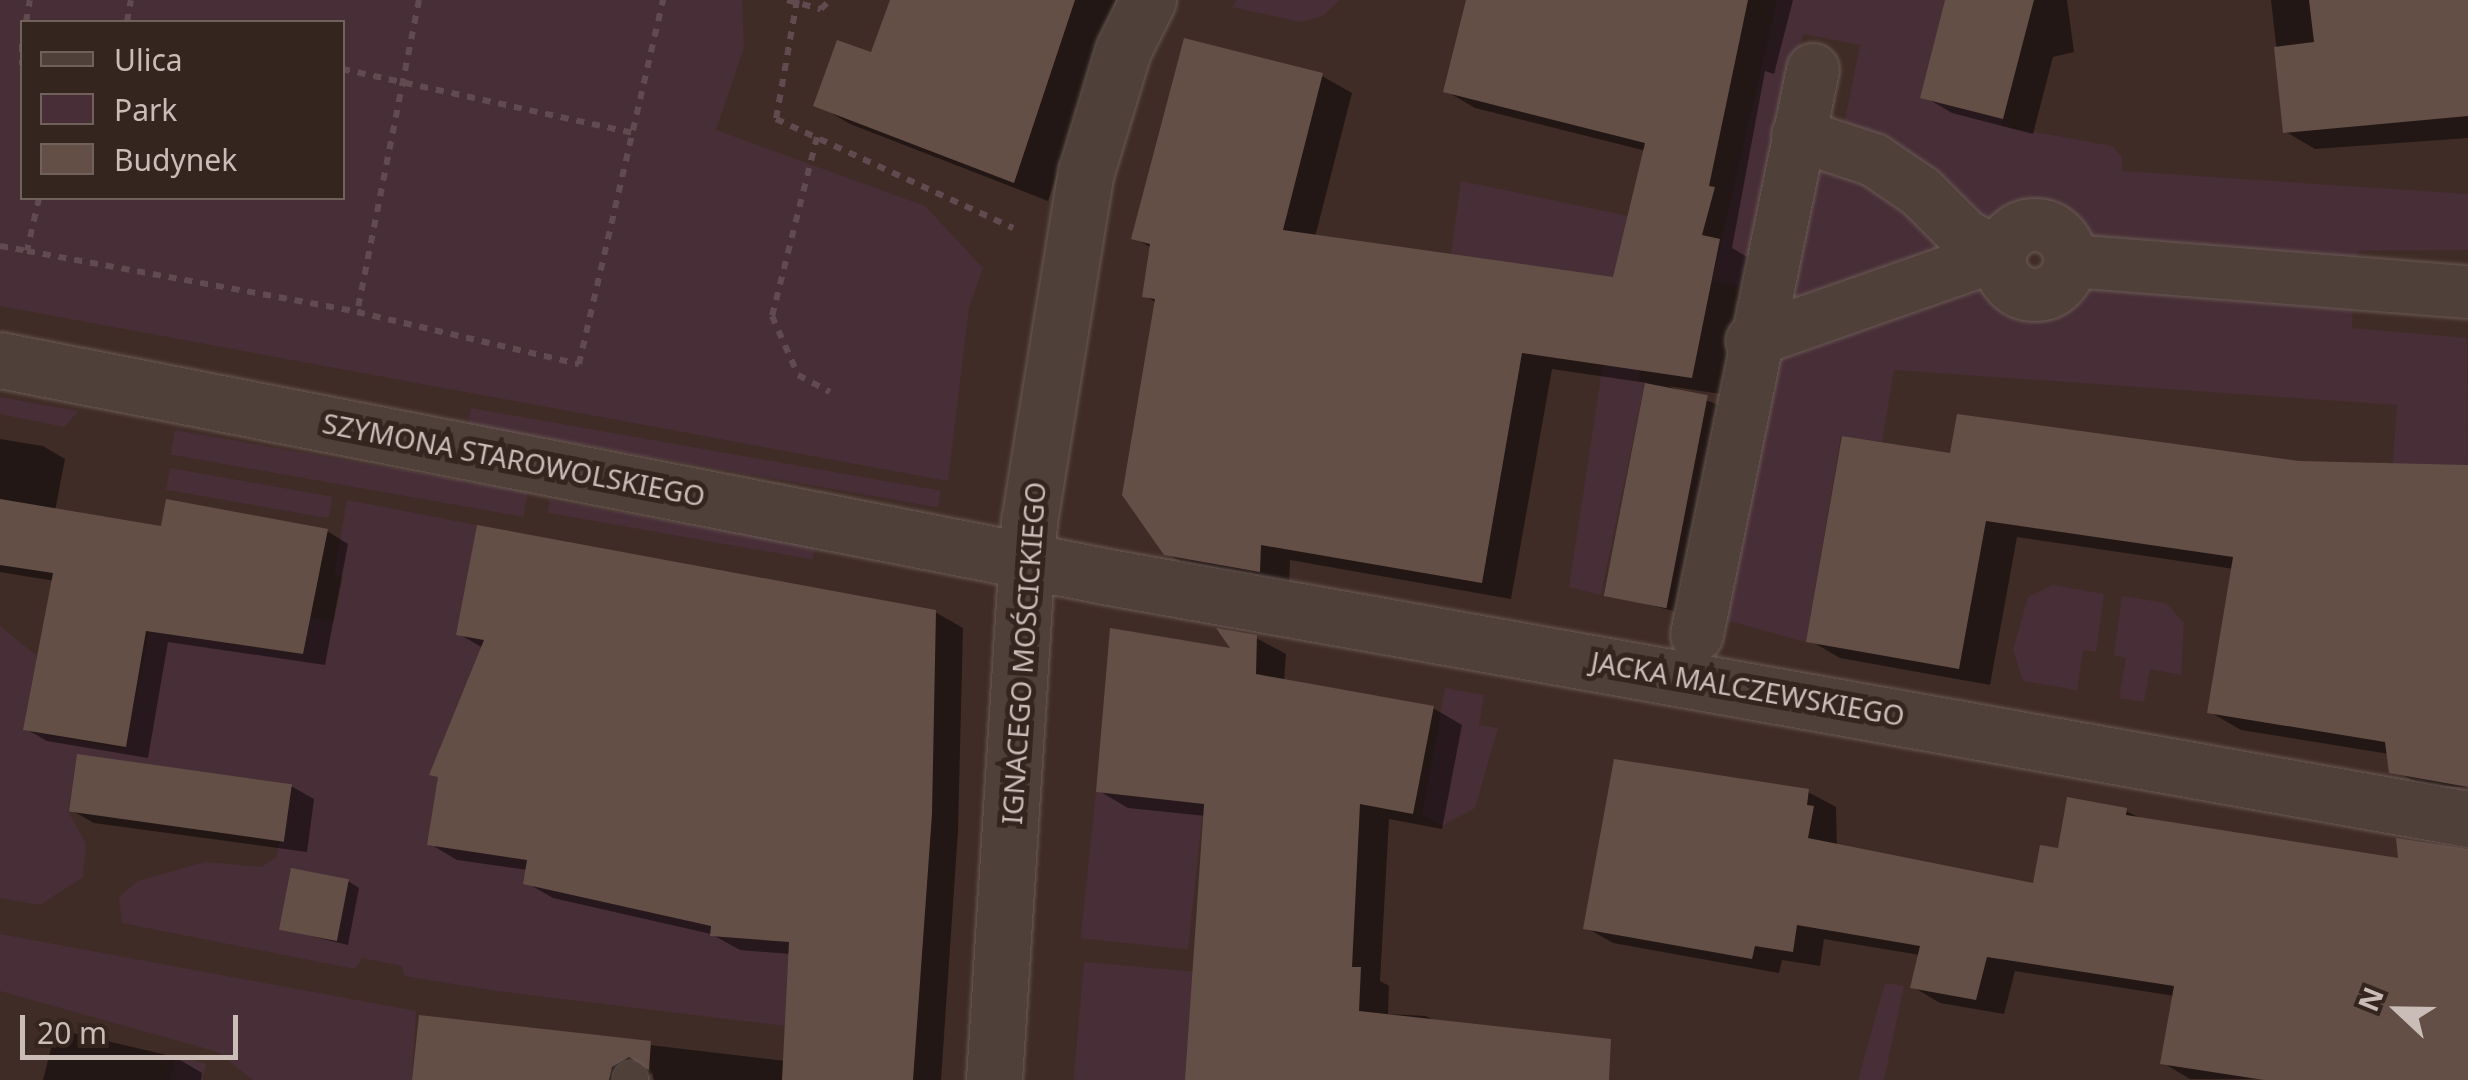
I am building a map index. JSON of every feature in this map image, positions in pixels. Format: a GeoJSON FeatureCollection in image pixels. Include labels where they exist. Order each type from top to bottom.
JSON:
{"type":"FeatureCollection","features":[{"type":"Feature","properties":{"kind":"street","name":"IGNACEGO MOŚCICKIEGO"},"geometry":{"type":"LineString","coordinates":[[994,1080],[1028,560],[1086,172],[1124,50],[1148,0]]}},
{"type":"Feature","properties":{"kind":"street"},"geometry":{"type":"LineString","coordinates":[[1697,635],[1752,341],[1813,70]]}},
{"type":"Feature","properties":{"kind":"street"},"geometry":{"type":"LineString","coordinates":[[1798,135],[1874,160],[1921,192],[1966,237],[2000,254],[2010,286],[2031,295],[2062,282],[2072,261],[2468,292]]}},
{"type":"Feature","properties":{"kind":"street"},"geometry":{"type":"LineString","coordinates":[[1752,341],[2000,254]]}},
{"type":"Feature","properties":{"kind":"street","name":"SZYMONA STAROWOLSKIEGO"},"geometry":{"type":"LineString","coordinates":[[0,360],[1028,560]]}},
{"type":"Feature","properties":{"kind":"street","name":"JACKA MALCZEWSKIEGO"},"geometry":{"type":"LineString","coordinates":[[1028,560],[2468,819]]}},
{"type":"Feature","properties":{"kind":"path"},"geometry":{"type":"LineString","coordinates":[[364,313],[357,312],[419,0]]}},
{"type":"Feature","properties":{"kind":"path"},"geometry":{"type":"LineString","coordinates":[[0,246],[364,313],[578,364],[663,0]]}},
{"type":"Feature","properties":{"kind":"path"},"geometry":{"type":"LineString","coordinates":[[788,0],[821,9],[830,0]]}},
{"type":"Feature","properties":{"kind":"path"},"geometry":{"type":"LineString","coordinates":[[799,2],[776,119],[1014,228]]}},
{"type":"Feature","properties":{"kind":"path"},"geometry":{"type":"LineString","coordinates":[[345,70],[632,133]]}},
{"type":"Feature","properties":{"kind":"path"},"geometry":{"type":"LineString","coordinates":[[817,137],[772,316],[798,375],[830,392]]}},
{"type":"Feature","properties":{"kind":"path"},"geometry":{"type":"LineString","coordinates":[[27,252],[38,200]]}},
{"type":"Feature","properties":{"kind":"green space"},"geometry":{"type":"Polygon","coordinates":[[[0,0],[742,0],[744,47],[716,130],[925,206],[983,268],[969,307],[948,481],[0,306],[0,0]]]}},
{"type":"Feature","properties":{"kind":"green space"},"geometry":{"type":"Polygon","coordinates":[[[1237,0],[1340,0],[1323,16],[1301,22],[1232,7],[1237,0]]]}},
{"type":"Feature","properties":{"kind":"green space"},"geometry":{"type":"Polygon","coordinates":[[[1777,0],[1945,0],[1920,98],[2003,119],[2001,126],[2112,146],[2122,157],[2122,171],[2468,194],[2468,250],[2358,251],[2356,267],[2089,238],[2069,212],[2029,200],[2012,203],[1988,225],[1844,125],[1860,45],[1803,34],[1748,288],[1712,281],[1777,0]]]}},
{"type":"Feature","properties":{"kind":"green space"},"geometry":{"type":"Polygon","coordinates":[[[1809,159],[1853,169],[1954,250],[1785,309],[1809,159]]]}},
{"type":"Feature","properties":{"kind":"green space"},"geometry":{"type":"Polygon","coordinates":[[[1461,181],[1628,216],[1654,296],[1638,380],[1645,382],[1601,595],[1569,587],[1616,278],[1451,254],[1461,181]]]}},
{"type":"Feature","properties":{"kind":"green space"},"geometry":{"type":"Polygon","coordinates":[[[1985,282],[2000,309],[2022,317],[2067,308],[2088,284],[2353,305],[2352,328],[2467,338],[2468,474],[2392,473],[2397,405],[1894,370],[1882,442],[1841,436],[1806,642],[1722,619],[1766,363],[1985,282]]]}},
{"type":"Feature","properties":{"kind":"green space"},"geometry":{"type":"Polygon","coordinates":[[[0,397],[78,411],[65,427],[0,414],[0,397]]]}},
{"type":"Feature","properties":{"kind":"green space"},"geometry":{"type":"Polygon","coordinates":[[[471,408],[941,491],[938,508],[468,425],[471,408]]]}},
{"type":"Feature","properties":{"kind":"green space"},"geometry":{"type":"Polygon","coordinates":[[[175,430],[528,492],[523,517],[171,455],[175,430]]]}},
{"type":"Feature","properties":{"kind":"green space"},"geometry":{"type":"Polygon","coordinates":[[[170,468],[332,497],[329,518],[166,490],[170,468]]]}},
{"type":"Feature","properties":{"kind":"green space"},"geometry":{"type":"Polygon","coordinates":[[[347,500],[477,525],[457,635],[497,642],[715,873],[711,936],[789,942],[785,1026],[497,991],[404,976],[402,966],[362,958],[355,969],[122,923],[119,897],[138,881],[205,862],[261,867],[276,858],[291,784],[77,755],[68,811],[86,844],[83,877],[40,905],[0,898],[0,626],[37,656],[23,730],[125,749],[150,628],[302,654],[310,617],[334,621],[343,577],[334,575],[347,500]]]}},
{"type":"Feature","properties":{"kind":"green space"},"geometry":{"type":"Polygon","coordinates":[[[550,500],[815,547],[813,560],[548,513],[550,500]]]}},
{"type":"Feature","properties":{"kind":"green space"},"geometry":{"type":"Polygon","coordinates":[[[2053,585],[2104,594],[2096,652],[2083,650],[2077,690],[2023,681],[2013,650],[2028,597],[2053,585]]]}},
{"type":"Feature","properties":{"kind":"green space"},"geometry":{"type":"Polygon","coordinates":[[[2122,596],[2166,603],[2184,623],[2181,675],[2150,669],[2144,702],[2119,698],[2126,658],[2114,655],[2122,596]]]}},
{"type":"Feature","properties":{"kind":"green space"},"geometry":{"type":"Polygon","coordinates":[[[1445,688],[1484,695],[1479,725],[1498,728],[1475,808],[1442,826],[1422,815],[1445,688]]]}},
{"type":"Feature","properties":{"kind":"green space"},"geometry":{"type":"Polygon","coordinates":[[[1096,792],[1203,803],[1188,949],[1081,938],[1096,792]]]}},
{"type":"Feature","properties":{"kind":"green space"},"geometry":{"type":"Polygon","coordinates":[[[0,934],[416,1011],[412,1080],[253,1080],[218,1052],[0,991],[0,934]]]}},
{"type":"Feature","properties":{"kind":"green space"},"geometry":{"type":"Polygon","coordinates":[[[1084,962],[1196,972],[1186,1080],[1074,1080],[1084,962]]]}},
{"type":"Feature","properties":{"kind":"green space"},"geometry":{"type":"Polygon","coordinates":[[[1885,983],[1904,986],[1884,1080],[1858,1080],[1885,983]]]}},
{"type":"Feature","properties":{"kind":"green space"},"geometry":{"type":"Polygon","coordinates":[[[176,1055],[206,1064],[202,1080],[170,1080],[176,1055]]]}},
{"type":"Feature","properties":{"kind":"building"},"geometry":{"type":"Polygon","coordinates":[[[890,0],[1075,0],[1014,183],[813,106],[837,40],[871,52],[890,0]]]}},
{"type":"Feature","properties":{"kind":"building"},"geometry":{"type":"Polygon","coordinates":[[[1466,0],[1748,0],[1709,186],[1715,187],[1702,235],[1720,239],[1692,378],[1522,353],[1482,583],[1261,545],[1260,572],[1164,555],[1122,495],[1155,299],[1142,297],[1150,244],[1131,239],[1184,38],[1323,73],[1283,230],[1613,277],[1645,143],[1443,92],[1466,0]]]}},
{"type":"Feature","properties":{"kind":"building"},"geometry":{"type":"Polygon","coordinates":[[[1945,0],[2034,0],[2003,119],[1920,98],[1945,0]]]}},
{"type":"Feature","properties":{"kind":"building"},"geometry":{"type":"Polygon","coordinates":[[[2309,0],[2468,0],[2468,116],[2283,133],[2274,47],[2314,42],[2309,0]]]}},
{"type":"Feature","properties":{"kind":"building"},"geometry":{"type":"Polygon","coordinates":[[[1645,383],[1708,395],[1666,608],[1604,596],[1645,383]]]}},
{"type":"Feature","properties":{"kind":"building"},"geometry":{"type":"Polygon","coordinates":[[[1957,414],[2299,461],[2468,465],[2468,787],[2389,773],[2385,742],[2207,713],[2233,557],[1986,521],[1959,669],[1806,642],[1842,436],[1950,453],[1957,414]]]}},
{"type":"Feature","properties":{"kind":"building"},"geometry":{"type":"Polygon","coordinates":[[[0,499],[161,526],[166,499],[328,529],[303,654],[146,631],[126,747],[23,730],[53,573],[0,565],[0,499]]]}},
{"type":"Feature","properties":{"kind":"building"},"geometry":{"type":"Polygon","coordinates":[[[477,525],[936,610],[932,814],[913,1080],[782,1080],[789,942],[710,936],[711,926],[523,884],[527,860],[427,845],[438,777],[429,775],[484,640],[456,635],[477,525]]]}},
{"type":"Feature","properties":{"kind":"building"},"geometry":{"type":"Polygon","coordinates":[[[1110,628],[1230,648],[1216,628],[1257,635],[1256,674],[1434,706],[1413,814],[1360,804],[1352,967],[1361,967],[1359,1011],[1611,1039],[1609,1080],[1185,1080],[1204,804],[1096,792],[1110,628]]]}},
{"type":"Feature","properties":{"kind":"building"},"geometry":{"type":"Polygon","coordinates":[[[77,754],[292,784],[284,842],[69,811],[77,754]]]}},
{"type":"Feature","properties":{"kind":"building"},"geometry":{"type":"Polygon","coordinates":[[[1614,759],[1809,789],[1807,805],[1814,806],[1808,838],[2033,883],[2040,845],[2058,848],[2067,797],[2127,808],[2126,815],[2398,858],[2396,838],[2468,849],[2468,1080],[2264,1080],[2160,1064],[2174,986],[1987,957],[1976,1000],[1910,988],[1920,946],[1797,925],[1793,952],[1755,946],[1752,959],[1583,929],[1614,759]]]}},
{"type":"Feature","properties":{"kind":"building"},"geometry":{"type":"Polygon","coordinates":[[[291,868],[349,879],[337,941],[279,930],[291,868]]]}},
{"type":"Feature","properties":{"kind":"building"},"geometry":{"type":"Polygon","coordinates":[[[419,1015],[651,1041],[649,1070],[629,1057],[612,1067],[609,1080],[412,1080],[419,1015]]]}}]}
